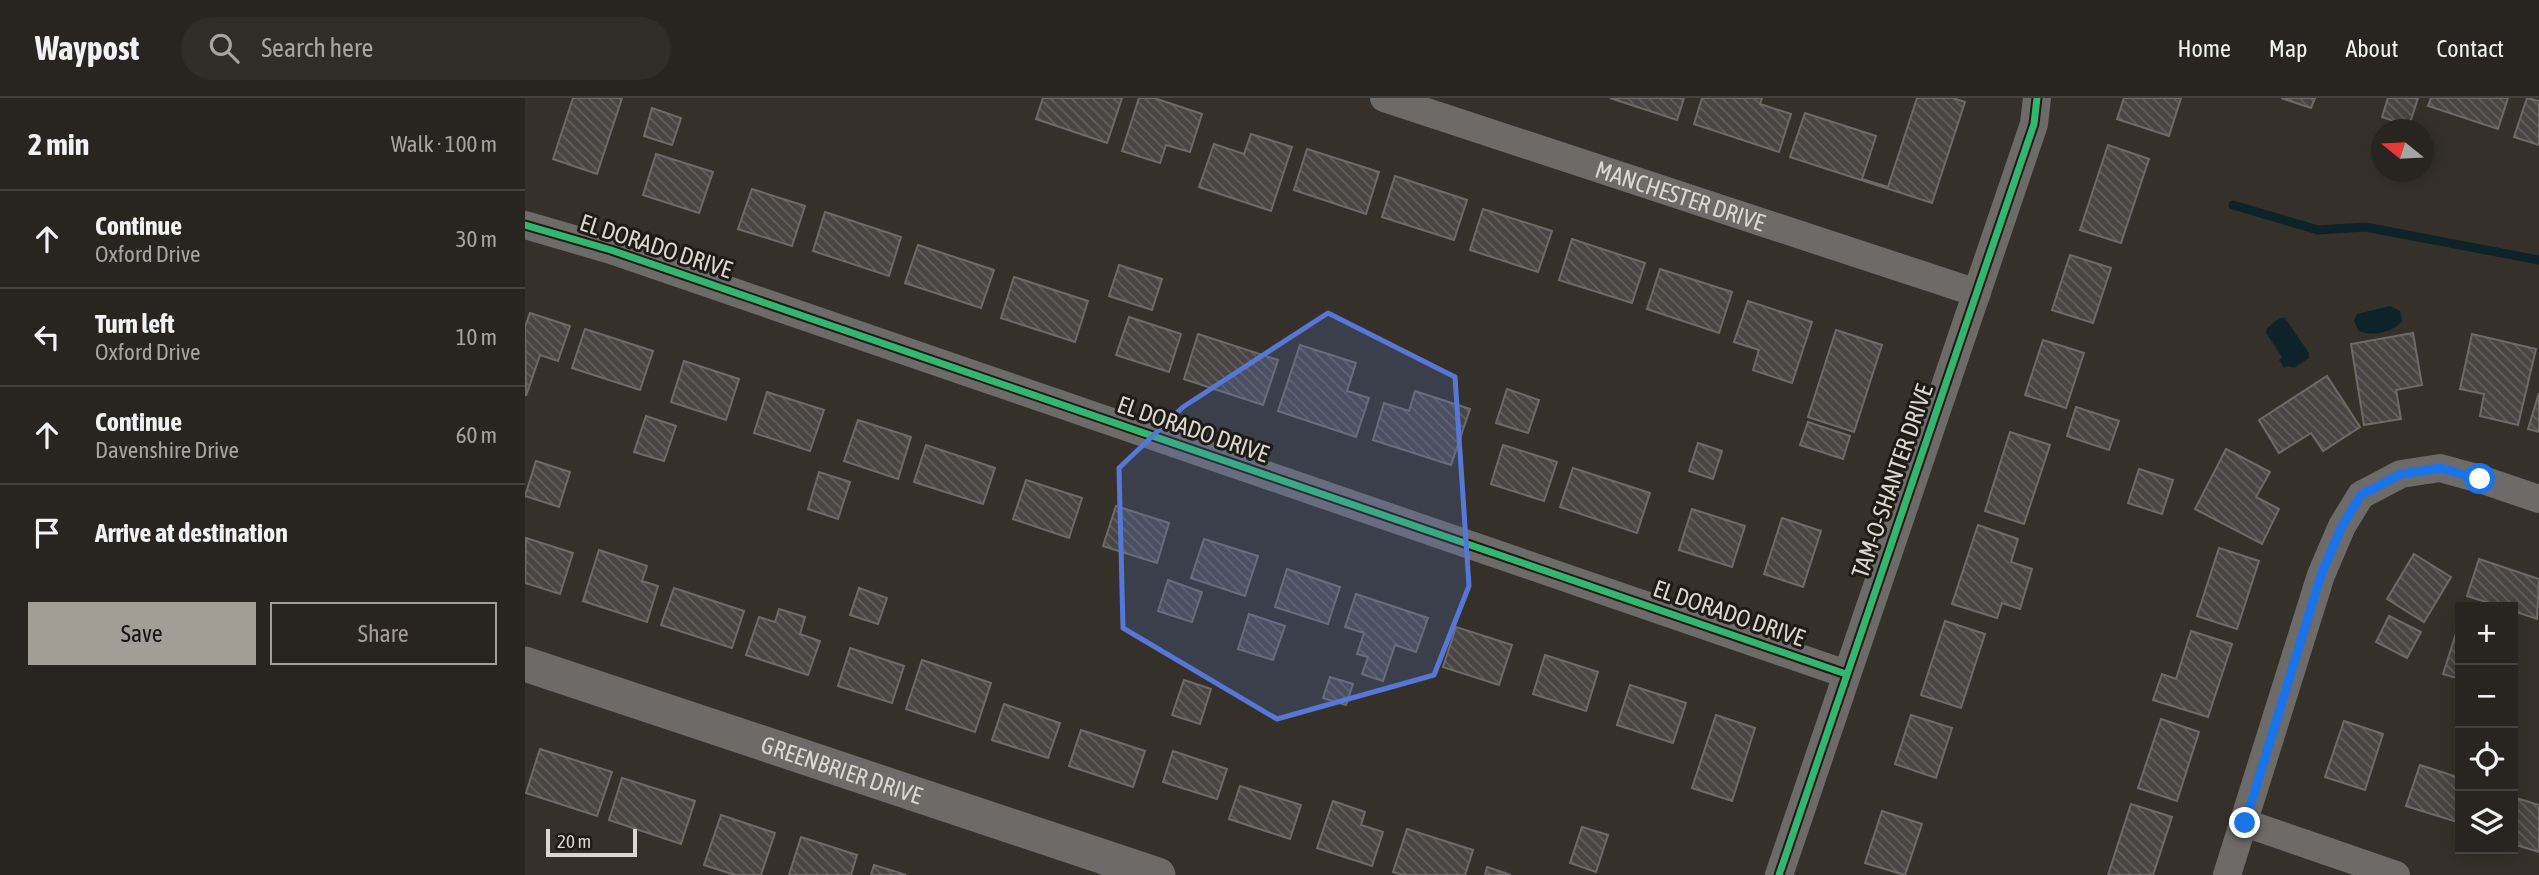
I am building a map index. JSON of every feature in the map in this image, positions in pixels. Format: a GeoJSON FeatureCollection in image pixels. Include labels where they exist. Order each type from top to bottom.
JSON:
{"type":"FeatureCollection","features":[{"type":"Feature","properties":{"kind":"street","name":"MANCHESTER DRIVE"},"geometry":{"type":"LineString","coordinates":[[1384,98],[1977,293]]}},
{"type":"Feature","properties":{"kind":"street","name":"TAM-O-SHANTER DRIVE"},"geometry":{"type":"LineString","coordinates":[[1779,875],[2034,124],[2037,98]]}},
{"type":"Feature","properties":{"kind":"street","name":"EL DORADO DRIVE"},"geometry":{"type":"LineString","coordinates":[[525,225],[638,259],[1846,674]]}},
{"type":"Feature","properties":{"kind":"street"},"geometry":{"type":"LineString","coordinates":[[2227,875],[2321,575],[2361,495],[2401,474],[2440,468],[2539,499]]}},
{"type":"Feature","properties":{"kind":"street","name":"GREENBRIER DRIVE"},"geometry":{"type":"LineString","coordinates":[[525,664],[1158,875]]}},
{"type":"Feature","properties":{"kind":"street"},"geometry":{"type":"LineString","coordinates":[[2245,823],[2396,875]]}},
{"type":"Feature","properties":{"kind":"highlighted area"},"geometry":{"type":"Polygon","coordinates":[[[1328,313],[1455,377],[1469,586],[1434,675],[1277,719],[1123,628],[1119,468],[1183,407],[1328,313]]]}},
{"type":"Feature","properties":{"kind":"water"},"geometry":{"type":"Polygon","coordinates":[[[2390,306],[2400,311],[2402,321],[2398,325],[2375,334],[2358,330],[2354,321],[2357,314],[2390,306]]]}},
{"type":"Feature","properties":{"kind":"water"},"geometry":{"type":"Polygon","coordinates":[[[2280,318],[2285,318],[2309,353],[2309,358],[2294,368],[2284,368],[2279,360],[2282,357],[2266,333],[2267,328],[2280,318]]]}},
{"type":"Feature","properties":{"kind":"building"},"geometry":{"type":"Polygon","coordinates":[[[573,98],[622,98],[597,174],[553,159],[573,98]]]}},
{"type":"Feature","properties":{"kind":"building"},"geometry":{"type":"Polygon","coordinates":[[[1043,98],[1122,98],[1107,143],[1036,119],[1043,98]]]}},
{"type":"Feature","properties":{"kind":"building"},"geometry":{"type":"Polygon","coordinates":[[[1139,98],[1154,98],[1202,114],[1190,152],[1166,145],[1160,163],[1122,151],[1139,98]]]}},
{"type":"Feature","properties":{"kind":"building"},"geometry":{"type":"Polygon","coordinates":[[[1610,98],[1684,98],[1677,120],[1610,98]]]}},
{"type":"Feature","properties":{"kind":"building"},"geometry":{"type":"Polygon","coordinates":[[[1702,98],[1762,98],[1760,104],[1791,114],[1779,152],[1694,124],[1702,98]]]}},
{"type":"Feature","properties":{"kind":"building"},"geometry":{"type":"Polygon","coordinates":[[[1917,98],[1953,98],[1965,102],[1932,203],[1790,157],[1805,113],[1876,136],[1862,179],[1888,187],[1917,98]]]}},
{"type":"Feature","properties":{"kind":"building"},"geometry":{"type":"Polygon","coordinates":[[[2124,98],[2181,98],[2169,136],[2117,119],[2124,98]]]}},
{"type":"Feature","properties":{"kind":"building"},"geometry":{"type":"Polygon","coordinates":[[[2281,98],[2315,98],[2311,108],[2281,98]]]}},
{"type":"Feature","properties":{"kind":"building"},"geometry":{"type":"Polygon","coordinates":[[[2388,98],[2418,98],[2411,119],[2382,117],[2388,98]]]}},
{"type":"Feature","properties":{"kind":"building"},"geometry":{"type":"Polygon","coordinates":[[[2431,98],[2508,98],[2498,129],[2428,106],[2431,98]]]}},
{"type":"Feature","properties":{"kind":"building"},"geometry":{"type":"Polygon","coordinates":[[[2527,98],[2539,101],[2539,145],[2514,137],[2527,98]]]}},
{"type":"Feature","properties":{"kind":"building"},"geometry":{"type":"Polygon","coordinates":[[[652,108],[681,118],[672,145],[644,136],[652,108]]]}},
{"type":"Feature","properties":{"kind":"building"},"geometry":{"type":"Polygon","coordinates":[[[1251,134],[1292,147],[1271,211],[1199,187],[1214,144],[1244,154],[1251,134]]]}},
{"type":"Feature","properties":{"kind":"building"},"geometry":{"type":"Polygon","coordinates":[[[2108,145],[2149,159],[2121,243],[2080,230],[2108,145]]]}},
{"type":"Feature","properties":{"kind":"building"},"geometry":{"type":"Polygon","coordinates":[[[1307,149],[1379,172],[1366,214],[1294,190],[1307,149]]]}},
{"type":"Feature","properties":{"kind":"building"},"geometry":{"type":"Polygon","coordinates":[[[656,154],[713,172],[699,213],[643,195],[656,154]]]}},
{"type":"Feature","properties":{"kind":"building"},"geometry":{"type":"Polygon","coordinates":[[[1395,176],[1467,200],[1454,240],[1382,217],[1395,176]]]}},
{"type":"Feature","properties":{"kind":"building"},"geometry":{"type":"Polygon","coordinates":[[[752,189],[805,206],[792,246],[738,229],[752,189]]]}},
{"type":"Feature","properties":{"kind":"building"},"geometry":{"type":"Polygon","coordinates":[[[1483,209],[1552,231],[1538,272],[1470,250],[1483,209]]]}},
{"type":"Feature","properties":{"kind":"building"},"geometry":{"type":"Polygon","coordinates":[[[825,212],[901,237],[889,276],[813,251],[825,212]]]}},
{"type":"Feature","properties":{"kind":"building"},"geometry":{"type":"Polygon","coordinates":[[[1572,239],[1645,263],[1632,303],[1559,280],[1572,239]]]}},
{"type":"Feature","properties":{"kind":"building"},"geometry":{"type":"Polygon","coordinates":[[[918,245],[994,270],[981,308],[905,283],[918,245]]]}},
{"type":"Feature","properties":{"kind":"building"},"geometry":{"type":"Polygon","coordinates":[[[2070,255],[2111,268],[2093,323],[2052,310],[2070,255]]]}},
{"type":"Feature","properties":{"kind":"building"},"geometry":{"type":"Polygon","coordinates":[[[1119,265],[1162,279],[1152,310],[1109,296],[1119,265]]]}},
{"type":"Feature","properties":{"kind":"building"},"geometry":{"type":"Polygon","coordinates":[[[1660,269],[1732,292],[1719,333],[1647,309],[1660,269]]]}},
{"type":"Feature","properties":{"kind":"building"},"geometry":{"type":"Polygon","coordinates":[[[1014,277],[1088,301],[1075,342],[1001,318],[1014,277]]]}},
{"type":"Feature","properties":{"kind":"building"},"geometry":{"type":"Polygon","coordinates":[[[1748,301],[1812,322],[1792,383],[1753,370],[1759,350],[1734,342],[1748,301]]]}},
{"type":"Feature","properties":{"kind":"building"},"geometry":{"type":"Polygon","coordinates":[[[530,313],[570,326],[558,361],[540,355],[526,396],[525,327],[530,313]]]}},
{"type":"Feature","properties":{"kind":"building"},"geometry":{"type":"Polygon","coordinates":[[[1129,317],[1181,334],[1169,372],[1116,355],[1129,317]]]}},
{"type":"Feature","properties":{"kind":"building"},"geometry":{"type":"Polygon","coordinates":[[[585,329],[653,351],[640,390],[572,368],[585,329]]]}},
{"type":"Feature","properties":{"kind":"building"},"geometry":{"type":"Polygon","coordinates":[[[1836,330],[1882,345],[1854,432],[1808,417],[1836,330]]]}},
{"type":"Feature","properties":{"kind":"building"},"geometry":{"type":"Polygon","coordinates":[[[2413,333],[2422,385],[2396,390],[2401,419],[2364,425],[2351,344],[2413,333]]]}},
{"type":"Feature","properties":{"kind":"building"},"geometry":{"type":"Polygon","coordinates":[[[1198,334],[1278,360],[1263,405],[1184,379],[1198,334]]]}},
{"type":"Feature","properties":{"kind":"building"},"geometry":{"type":"Polygon","coordinates":[[[2472,334],[2536,349],[2518,425],[2480,416],[2484,394],[2460,389],[2472,334]]]}},
{"type":"Feature","properties":{"kind":"building"},"geometry":{"type":"Polygon","coordinates":[[[2043,340],[2084,353],[2066,408],[2025,395],[2043,340]]]}},
{"type":"Feature","properties":{"kind":"building"},"geometry":{"type":"Polygon","coordinates":[[[1300,345],[1356,363],[1347,391],[1369,398],[1356,437],[1278,411],[1300,345]]]}},
{"type":"Feature","properties":{"kind":"building"},"geometry":{"type":"Polygon","coordinates":[[[684,361],[739,379],[726,420],[671,402],[684,361]]]}},
{"type":"Feature","properties":{"kind":"building"},"geometry":{"type":"Polygon","coordinates":[[[2327,376],[2360,427],[2323,451],[2311,433],[2279,453],[2259,420],[2327,376]]]}},
{"type":"Feature","properties":{"kind":"building"},"geometry":{"type":"Polygon","coordinates":[[[1507,389],[1539,400],[1528,433],[1496,423],[1507,389]]]}},
{"type":"Feature","properties":{"kind":"building"},"geometry":{"type":"Polygon","coordinates":[[[1415,391],[1470,409],[1451,465],[1373,440],[1384,403],[1409,411],[1415,391]]]}},
{"type":"Feature","properties":{"kind":"building"},"geometry":{"type":"Polygon","coordinates":[[[767,392],[824,410],[810,451],[754,433],[767,392]]]}},
{"type":"Feature","properties":{"kind":"building"},"geometry":{"type":"Polygon","coordinates":[[[2539,393],[2539,432],[2528,429],[2539,393]]]}},
{"type":"Feature","properties":{"kind":"building"},"geometry":{"type":"Polygon","coordinates":[[[2076,407],[2119,421],[2109,450],[2067,436],[2076,407]]]}},
{"type":"Feature","properties":{"kind":"building"},"geometry":{"type":"Polygon","coordinates":[[[646,416],[676,426],[664,461],[634,452],[646,416]]]}},
{"type":"Feature","properties":{"kind":"building"},"geometry":{"type":"Polygon","coordinates":[[[858,420],[911,437],[898,479],[844,461],[858,420]]]}},
{"type":"Feature","properties":{"kind":"building"},"geometry":{"type":"Polygon","coordinates":[[[1808,422],[1850,436],[1843,459],[1800,445],[1808,422]]]}},
{"type":"Feature","properties":{"kind":"building"},"geometry":{"type":"Polygon","coordinates":[[[2010,432],[2050,445],[2024,524],[1985,511],[2010,432]]]}},
{"type":"Feature","properties":{"kind":"building"},"geometry":{"type":"Polygon","coordinates":[[[1698,443],[1722,451],[1713,479],[1689,471],[1698,443]]]}},
{"type":"Feature","properties":{"kind":"building"},"geometry":{"type":"Polygon","coordinates":[[[926,445],[995,468],[983,504],[914,482],[926,445]]]}},
{"type":"Feature","properties":{"kind":"building"},"geometry":{"type":"Polygon","coordinates":[[[1503,445],[1557,462],[1544,501],[1491,484],[1503,445]]]}},
{"type":"Feature","properties":{"kind":"building"},"geometry":{"type":"Polygon","coordinates":[[[2226,449],[2270,472],[2256,497],[2279,509],[2262,544],[2195,509],[2226,449]]]}},
{"type":"Feature","properties":{"kind":"building"},"geometry":{"type":"Polygon","coordinates":[[[536,461],[570,472],[559,507],[525,496],[536,461]]]}},
{"type":"Feature","properties":{"kind":"building"},"geometry":{"type":"Polygon","coordinates":[[[1573,468],[1650,493],[1637,533],[1560,507],[1573,468]]]}},
{"type":"Feature","properties":{"kind":"building"},"geometry":{"type":"Polygon","coordinates":[[[2139,469],[2173,480],[2162,514],[2128,503],[2139,469]]]}},
{"type":"Feature","properties":{"kind":"building"},"geometry":{"type":"Polygon","coordinates":[[[819,472],[850,482],[838,519],[808,509],[819,472]]]}},
{"type":"Feature","properties":{"kind":"building"},"geometry":{"type":"Polygon","coordinates":[[[1026,480],[1082,498],[1069,538],[1013,519],[1026,480]]]}},
{"type":"Feature","properties":{"kind":"building"},"geometry":{"type":"Polygon","coordinates":[[[1116,506],[1169,523],[1157,563],[1103,546],[1116,506]]]}},
{"type":"Feature","properties":{"kind":"building"},"geometry":{"type":"Polygon","coordinates":[[[1692,509],[1745,526],[1732,567],[1679,550],[1692,509]]]}},
{"type":"Feature","properties":{"kind":"building"},"geometry":{"type":"Polygon","coordinates":[[[1782,518],[1821,531],[1803,587],[1764,574],[1782,518]]]}},
{"type":"Feature","properties":{"kind":"building"},"geometry":{"type":"Polygon","coordinates":[[[1978,525],[2018,539],[2011,562],[2032,569],[2020,609],[2002,603],[1997,618],[1952,604],[1978,525]]]}},
{"type":"Feature","properties":{"kind":"building"},"geometry":{"type":"Polygon","coordinates":[[[526,538],[573,553],[560,594],[525,583],[526,538]]]}},
{"type":"Feature","properties":{"kind":"building"},"geometry":{"type":"Polygon","coordinates":[[[1204,539],[1258,556],[1245,596],[1191,578],[1204,539]]]}},
{"type":"Feature","properties":{"kind":"building"},"geometry":{"type":"Polygon","coordinates":[[[2219,548],[2259,561],[2237,629],[2197,616],[2219,548]]]}},
{"type":"Feature","properties":{"kind":"building"},"geometry":{"type":"Polygon","coordinates":[[[599,550],[647,566],[642,581],[658,586],[647,622],[583,601],[599,550]]]}},
{"type":"Feature","properties":{"kind":"building"},"geometry":{"type":"Polygon","coordinates":[[[2414,554],[2451,577],[2424,622],[2387,599],[2414,554]]]}},
{"type":"Feature","properties":{"kind":"building"},"geometry":{"type":"Polygon","coordinates":[[[2479,559],[2539,579],[2537,619],[2518,613],[2518,602],[2486,602],[2467,596],[2479,559]]]}},
{"type":"Feature","properties":{"kind":"building"},"geometry":{"type":"Polygon","coordinates":[[[1287,569],[1340,587],[1328,624],[1275,607],[1287,569]]]}},
{"type":"Feature","properties":{"kind":"building"},"geometry":{"type":"Polygon","coordinates":[[[1168,580],[1202,592],[1192,622],[1158,611],[1168,580]]]}},
{"type":"Feature","properties":{"kind":"building"},"geometry":{"type":"Polygon","coordinates":[[[674,588],[744,611],[732,648],[661,625],[674,588]]]}},
{"type":"Feature","properties":{"kind":"building"},"geometry":{"type":"Polygon","coordinates":[[[859,588],[887,598],[878,624],[850,615],[859,588]]]}},
{"type":"Feature","properties":{"kind":"building"},"geometry":{"type":"Polygon","coordinates":[[[1356,594],[1428,618],[1416,652],[1395,645],[1383,681],[1362,674],[1368,657],[1357,654],[1364,633],[1345,627],[1356,594]]]}},
{"type":"Feature","properties":{"kind":"building"},"geometry":{"type":"Polygon","coordinates":[[[779,609],[805,617],[800,634],[820,641],[808,675],[746,655],[759,617],[775,622],[779,609]]]}},
{"type":"Feature","properties":{"kind":"building"},"geometry":{"type":"Polygon","coordinates":[[[1249,614],[1285,626],[1273,660],[1238,649],[1249,614]]]}},
{"type":"Feature","properties":{"kind":"building"},"geometry":{"type":"Polygon","coordinates":[[[2389,616],[2421,632],[2407,658],[2376,642],[2389,616]]]}},
{"type":"Feature","properties":{"kind":"building"},"geometry":{"type":"Polygon","coordinates":[[[1945,621],[1985,634],[1961,708],[1921,695],[1945,621]]]}},
{"type":"Feature","properties":{"kind":"building"},"geometry":{"type":"Polygon","coordinates":[[[1456,627],[1512,645],[1499,685],[1443,667],[1456,627]]]}},
{"type":"Feature","properties":{"kind":"building"},"geometry":{"type":"Polygon","coordinates":[[[2191,631],[2232,644],[2208,717],[2153,700],[2162,674],[2176,679],[2191,631]]]}},
{"type":"Feature","properties":{"kind":"building"},"geometry":{"type":"Polygon","coordinates":[[[2455,636],[2455,678],[2443,674],[2455,636]]]}},
{"type":"Feature","properties":{"kind":"building"},"geometry":{"type":"Polygon","coordinates":[[[850,648],[904,666],[892,703],[838,686],[850,648]]]}},
{"type":"Feature","properties":{"kind":"building"},"geometry":{"type":"Polygon","coordinates":[[[1545,655],[1598,672],[1586,711],[1533,694],[1545,655]]]}},
{"type":"Feature","properties":{"kind":"building"},"geometry":{"type":"Polygon","coordinates":[[[922,660],[991,683],[975,732],[906,709],[922,660]]]}},
{"type":"Feature","properties":{"kind":"building"},"geometry":{"type":"Polygon","coordinates":[[[1330,677],[1353,684],[1346,705],[1323,698],[1330,677]]]}},
{"type":"Feature","properties":{"kind":"building"},"geometry":{"type":"Polygon","coordinates":[[[1184,680],[1211,689],[1200,724],[1172,715],[1184,680]]]}},
{"type":"Feature","properties":{"kind":"building"},"geometry":{"type":"Polygon","coordinates":[[[1630,685],[1686,703],[1673,743],[1617,725],[1630,685]]]}},
{"type":"Feature","properties":{"kind":"building"},"geometry":{"type":"Polygon","coordinates":[[[1004,704],[1060,723],[1048,758],[992,740],[1004,704]]]}},
{"type":"Feature","properties":{"kind":"building"},"geometry":{"type":"Polygon","coordinates":[[[1716,715],[1755,728],[1732,801],[1692,788],[1716,715]]]}},
{"type":"Feature","properties":{"kind":"building"},"geometry":{"type":"Polygon","coordinates":[[[1911,715],[1952,728],[1936,778],[1895,764],[1911,715]]]}},
{"type":"Feature","properties":{"kind":"building"},"geometry":{"type":"Polygon","coordinates":[[[2161,719],[2199,732],[2177,801],[2138,788],[2161,719]]]}},
{"type":"Feature","properties":{"kind":"building"},"geometry":{"type":"Polygon","coordinates":[[[2344,721],[2383,734],[2365,790],[2325,777],[2344,721]]]}},
{"type":"Feature","properties":{"kind":"building"},"geometry":{"type":"Polygon","coordinates":[[[1081,730],[1145,751],[1133,787],[1069,766],[1081,730]]]}},
{"type":"Feature","properties":{"kind":"building"},"geometry":{"type":"Polygon","coordinates":[[[540,749],[612,772],[597,816],[526,793],[540,749]]]}},
{"type":"Feature","properties":{"kind":"building"},"geometry":{"type":"Polygon","coordinates":[[[1173,751],[1227,769],[1217,799],[1163,782],[1173,751]]]}},
{"type":"Feature","properties":{"kind":"building"},"geometry":{"type":"Polygon","coordinates":[[[2420,765],[2455,776],[2455,821],[2406,806],[2420,765]]]}},
{"type":"Feature","properties":{"kind":"building"},"geometry":{"type":"Polygon","coordinates":[[[622,778],[695,801],[681,844],[609,820],[622,778]]]}},
{"type":"Feature","properties":{"kind":"building"},"geometry":{"type":"Polygon","coordinates":[[[1240,786],[1301,805],[1290,839],[1229,819],[1240,786]]]}},
{"type":"Feature","properties":{"kind":"building"},"geometry":{"type":"Polygon","coordinates":[[[2518,799],[2539,805],[2539,852],[2518,846],[2518,799]]]}},
{"type":"Feature","properties":{"kind":"building"},"geometry":{"type":"Polygon","coordinates":[[[1333,801],[1365,812],[1361,825],[1383,832],[1372,866],[1317,848],[1333,801]]]}},
{"type":"Feature","properties":{"kind":"building"},"geometry":{"type":"Polygon","coordinates":[[[2131,804],[2172,817],[2153,875],[2108,875],[2131,804]]]}},
{"type":"Feature","properties":{"kind":"building"},"geometry":{"type":"Polygon","coordinates":[[[1882,811],[1922,824],[1905,875],[1865,863],[1882,811]]]}},
{"type":"Feature","properties":{"kind":"building"},"geometry":{"type":"Polygon","coordinates":[[[721,815],[775,833],[761,875],[735,875],[704,865],[721,815]]]}},
{"type":"Feature","properties":{"kind":"building"},"geometry":{"type":"Polygon","coordinates":[[[1582,827],[1608,835],[1596,872],[1570,863],[1582,827]]]}},
{"type":"Feature","properties":{"kind":"building"},"geometry":{"type":"Polygon","coordinates":[[[1407,829],[1473,850],[1465,875],[1404,875],[1393,872],[1407,829]]]}},
{"type":"Feature","properties":{"kind":"building"},"geometry":{"type":"Polygon","coordinates":[[[801,837],[857,855],[851,875],[789,875],[801,837]]]}},
{"type":"Feature","properties":{"kind":"building"},"geometry":{"type":"Polygon","coordinates":[[[874,865],[906,875],[871,875],[874,865]]]}},
{"type":"Feature","properties":{"kind":"building"},"geometry":{"type":"Polygon","coordinates":[[[1487,867],[1511,875],[1485,875],[1487,867]]]}},
{"type":"Feature","properties":{"kind":"waterway"},"geometry":{"type":"LineString","coordinates":[[2233,205],[2318,230],[2365,227],[2539,260]]}},
{"type":"Feature","properties":{"kind":"cycle path"},"geometry":{"type":"LineString","coordinates":[[1779,875],[2034,124],[2037,98]]}},
{"type":"Feature","properties":{"kind":"cycle path"},"geometry":{"type":"LineString","coordinates":[[525,225],[611,250],[1846,674]]}},
{"type":"Feature","properties":{"kind":"route"},"geometry":{"type":"LineString","coordinates":[[2245,823],[2321,575],[2342,526],[2361,495],[2401,474],[2440,468],[2480,479]]}}]}
